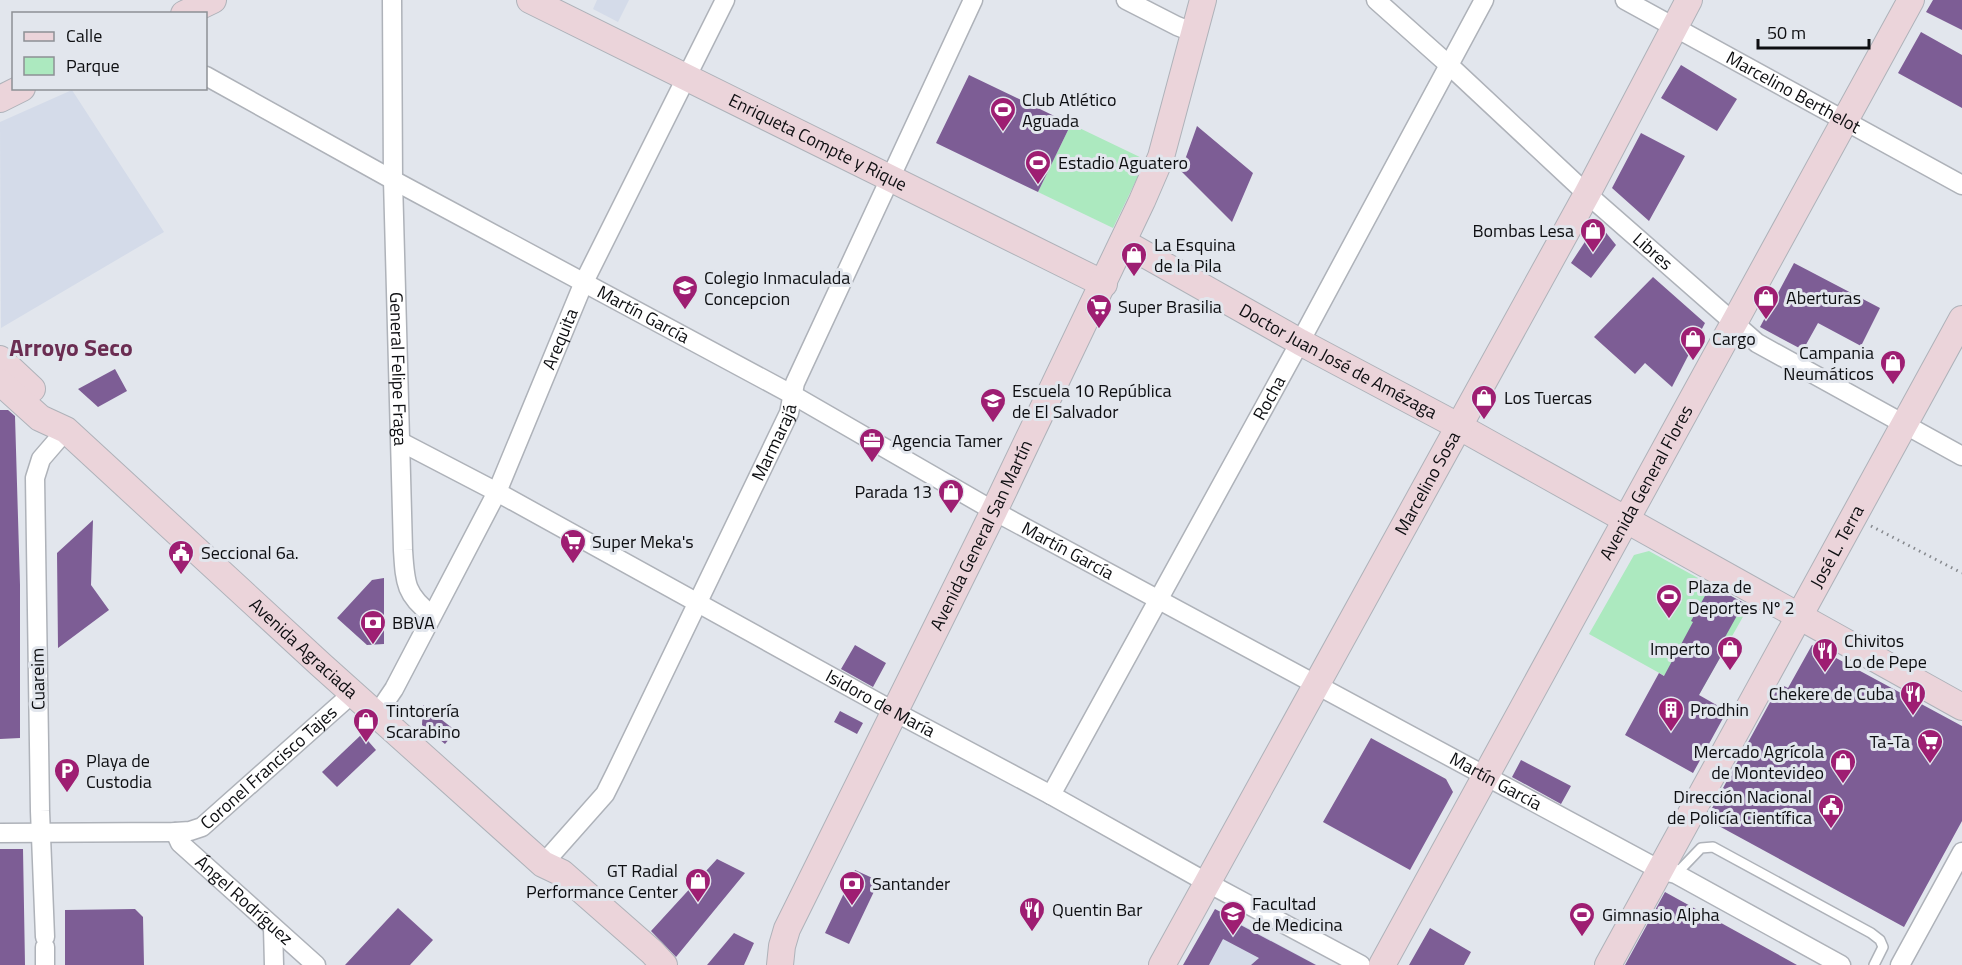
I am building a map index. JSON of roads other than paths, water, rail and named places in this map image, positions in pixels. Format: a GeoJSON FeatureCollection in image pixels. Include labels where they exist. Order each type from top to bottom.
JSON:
{"type":"FeatureCollection","features":[{"type":"Feature","properties":{"kind":"street"},"geometry":{"type":"LineString","coordinates":[[188,12],[213,0]]}},
{"type":"Feature","properties":{"kind":"street","name":"General Felipe Fraga"},"geometry":{"type":"LineString","coordinates":[[392,0],[393,180],[405,577],[409,592],[418,604],[432,615]]}},
{"type":"Feature","properties":{"kind":"street","name":"Enriqueta Compte y Rique"},"geometry":{"type":"LineString","coordinates":[[530,0],[1104,284]]}},
{"type":"Feature","properties":{"kind":"street","name":"Arequita"},"geometry":{"type":"LineString","coordinates":[[432,615],[497,492],[584,282],[725,0]]}},
{"type":"Feature","properties":{"kind":"street","name":"Marmarajá"},"geometry":{"type":"LineString","coordinates":[[543,864],[605,794],[789,413],[795,383],[973,0]]}},
{"type":"Feature","properties":{"kind":"street"},"geometry":{"type":"LineString","coordinates":[[1126,0],[1195,33]]}},
{"type":"Feature","properties":{"kind":"street","name":"Avenida General San Martín"},"geometry":{"type":"LineString","coordinates":[[780,965],[787,929],[1104,284],[1161,157],[1203,0]]}},
{"type":"Feature","properties":{"kind":"street","name":"Libres"},"geometry":{"type":"LineString","coordinates":[[1376,0],[1587,194],[1764,347],[1962,456]]}},
{"type":"Feature","properties":{"kind":"street","name":"Rocha"},"geometry":{"type":"LineString","coordinates":[[1051,795],[1300,342],[1484,0]]}},
{"type":"Feature","properties":{"kind":"street","name":"Marcelino Berthelot"},"geometry":{"type":"LineString","coordinates":[[1625,0],[1962,185]]}},
{"type":"Feature","properties":{"kind":"street","name":"Marcelino Sosa"},"geometry":{"type":"LineString","coordinates":[[1162,965],[1587,194],[1689,0]]}},
{"type":"Feature","properties":{"kind":"street","name":"Avenida General Flores"},"geometry":{"type":"LineString","coordinates":[[1382,965],[1911,0]]}},
{"type":"Feature","properties":{"kind":"street","name":"Martín García"},"geometry":{"type":"LineString","coordinates":[[207,77],[393,180],[793,395],[994,511],[1841,965]]}},
{"type":"Feature","properties":{"kind":"street"},"geometry":{"type":"LineString","coordinates":[[0,99],[18,90]]}},
{"type":"Feature","properties":{"kind":"street","name":"Doctor Juan José de Amézaga"},"geometry":{"type":"LineString","coordinates":[[1123,242],[1962,707]]}},
{"type":"Feature","properties":{"kind":"street","name":"José L. Terra"},"geometry":{"type":"LineString","coordinates":[[1608,965],[1668,872],[1800,617],[1962,318]]}},
{"type":"Feature","properties":{"kind":"street","name":"Avenida Agraciada"},"geometry":{"type":"LineString","coordinates":[[0,359],[52,406],[66,430],[353,693],[543,864],[562,873],[664,965]]}},
{"type":"Feature","properties":{"kind":"street","name":"Avenida Agraciada"},"geometry":{"type":"LineString","coordinates":[[4,389],[40,418],[66,430]]}},
{"type":"Feature","properties":{"kind":"street","name":"Cuareim"},"geometry":{"type":"LineString","coordinates":[[45,950],[35,478],[41,459],[66,430]]}},
{"type":"Feature","properties":{"kind":"street","name":"Isidoro de María"},"geometry":{"type":"LineString","coordinates":[[401,442],[497,492],[895,712],[1361,965]]}},
{"type":"Feature","properties":{"kind":"street"},"geometry":{"type":"LineString","coordinates":[[377,714],[394,689],[432,615]]}},
{"type":"Feature","properties":{"kind":"street","name":"Coronel Francisco Tajes"},"geometry":{"type":"LineString","coordinates":[[0,833],[190,831],[207,824],[353,693]]}},
{"type":"Feature","properties":{"kind":"street","name":"Ángel Rodríguez"},"geometry":{"type":"LineString","coordinates":[[175,832],[180,843],[316,965]]}},
{"type":"Feature","properties":{"kind":"street"},"geometry":{"type":"LineString","coordinates":[[1900,965],[1962,852]]}},
{"type":"Feature","properties":{"kind":"street","name":"Avenida Agraciada"},"geometry":{"type":"LineString","coordinates":[[543,864],[553,886],[640,965]]}},
{"type":"Feature","properties":{"kind":"street"},"geometry":{"type":"LineString","coordinates":[[273,927],[274,965]]}},
{"type":"Feature","properties":{"kind":"street","name":"Avenida General San Martín"},"geometry":{"type":"LineString","coordinates":[[765,965],[776,940],[787,929]]}},
{"type":"Feature","properties":{"kind":"lane"},"geometry":{"type":"LineString","coordinates":[[1668,872],[1701,848],[1713,847],[1871,933],[1880,940],[1883,947],[1874,965]]}},
{"type":"Feature","properties":{"kind":"place","name":"Club Atlético Aguada"},"geometry":{"type":"Point","coordinates":[1003,133]}},
{"type":"Feature","properties":{"kind":"place","name":"Estadio Aguatero"},"geometry":{"type":"Point","coordinates":[1038,186]}},
{"type":"Feature","properties":{"kind":"place","name":"Bombas Lesa"},"geometry":{"type":"Point","coordinates":[1593,254]}},
{"type":"Feature","properties":{"kind":"place","name":"La Esquina de la Pila"},"geometry":{"type":"Point","coordinates":[1134,278]}},
{"type":"Feature","properties":{"kind":"place","name":"Colegio Inmaculada Concepcion"},"geometry":{"type":"Point","coordinates":[685,311]}},
{"type":"Feature","properties":{"kind":"place","name":"Aberturas"},"geometry":{"type":"Point","coordinates":[1766,321]}},
{"type":"Feature","properties":{"kind":"place","name":"Super Brasilia"},"geometry":{"type":"Point","coordinates":[1099,330]}},
{"type":"Feature","properties":{"kind":"place","name":"Cargo"},"geometry":{"type":"Point","coordinates":[1693,362]}},
{"type":"Feature","properties":{"kind":"place","name":"Campania Neumáticos"},"geometry":{"type":"Point","coordinates":[1893,386]}},
{"type":"Feature","properties":{"kind":"place","name":"Los Tuercas"},"geometry":{"type":"Point","coordinates":[1484,421]}},
{"type":"Feature","properties":{"kind":"place","name":"Escuela 10 República de El Salvador"},"geometry":{"type":"Point","coordinates":[993,424]}},
{"type":"Feature","properties":{"kind":"place","name":"Agencia Tamer"},"geometry":{"type":"Point","coordinates":[872,464]}},
{"type":"Feature","properties":{"kind":"place","name":"Parada 13"},"geometry":{"type":"Point","coordinates":[951,515]}},
{"type":"Feature","properties":{"kind":"place","name":"Super Meka's"},"geometry":{"type":"Point","coordinates":[573,565]}},
{"type":"Feature","properties":{"kind":"place","name":"Seccional 6a."},"geometry":{"type":"Point","coordinates":[181,576]}},
{"type":"Feature","properties":{"kind":"place","name":"Plaza de Deportes Nº 2"},"geometry":{"type":"Point","coordinates":[1669,620]}},
{"type":"Feature","properties":{"kind":"place","name":"BBVA"},"geometry":{"type":"Point","coordinates":[373,646]}},
{"type":"Feature","properties":{"kind":"place","name":"Imperto"},"geometry":{"type":"Point","coordinates":[1730,672]}},
{"type":"Feature","properties":{"kind":"place","name":"Chivitos Lo de Pepe"},"geometry":{"type":"Point","coordinates":[1825,674]}},
{"type":"Feature","properties":{"kind":"place","name":"Chekere de Cuba"},"geometry":{"type":"Point","coordinates":[1913,717]}},
{"type":"Feature","properties":{"kind":"place","name":"Prodhin"},"geometry":{"type":"Point","coordinates":[1671,733]}},
{"type":"Feature","properties":{"kind":"place","name":"Tintorería Scarabino"},"geometry":{"type":"Point","coordinates":[366,744]}},
{"type":"Feature","properties":{"kind":"place","name":"Ta-Ta"},"geometry":{"type":"Point","coordinates":[1930,765]}},
{"type":"Feature","properties":{"kind":"place","name":"Mercado Agrícola de Montevideo"},"geometry":{"type":"Point","coordinates":[1843,785]}},
{"type":"Feature","properties":{"kind":"place","name":"Playa de Custodia"},"geometry":{"type":"Point","coordinates":[67,794]}},
{"type":"Feature","properties":{"kind":"place","name":"Dirección Nacional de Policía Científica"},"geometry":{"type":"Point","coordinates":[1831,830]}},
{"type":"Feature","properties":{"kind":"place","name":"GT Radial Performance Center"},"geometry":{"type":"Point","coordinates":[698,904]}},
{"type":"Feature","properties":{"kind":"place","name":"Santander"},"geometry":{"type":"Point","coordinates":[852,907]}},
{"type":"Feature","properties":{"kind":"place","name":"Quentin Bar"},"geometry":{"type":"Point","coordinates":[1032,933]}},
{"type":"Feature","properties":{"kind":"place","name":"Facultad de Medicina"},"geometry":{"type":"Point","coordinates":[1233,937]}},
{"type":"Feature","properties":{"kind":"place","name":"Gimnasio Alpha"},"geometry":{"type":"Point","coordinates":[1582,938]}},
{"type":"Feature","properties":{"kind":"district","name":"Arroyo Seco"},"geometry":{"type":"Point","coordinates":[71,348]}}]}
